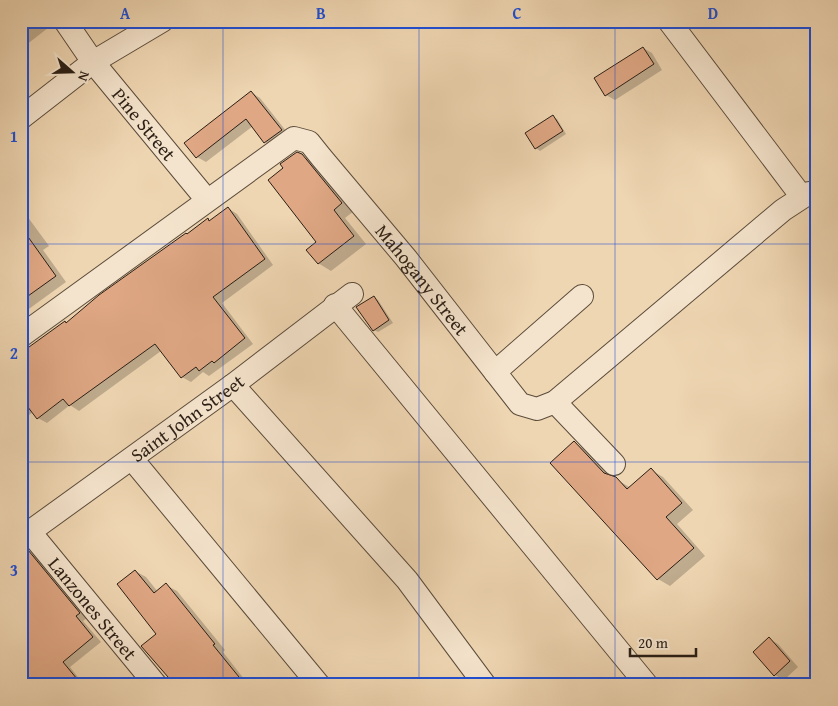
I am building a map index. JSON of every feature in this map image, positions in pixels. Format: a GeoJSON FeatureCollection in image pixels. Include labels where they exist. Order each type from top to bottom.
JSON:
{"type":"FeatureCollection","features":[{"type":"Feature","properties":{"kind":"street","name":"Pine Street"},"geometry":{"type":"LineString","coordinates":[[65,21],[93,62],[207,200]]}},
{"type":"Feature","properties":{"kind":"street"},"geometry":{"type":"LineString","coordinates":[[21,118],[93,62],[162,21]]}},
{"type":"Feature","properties":{"kind":"street"},"geometry":{"type":"LineString","coordinates":[[669,21],[809,195]]}},
{"type":"Feature","properties":{"kind":"street","name":"Mahogany Street"},"geometry":{"type":"LineString","coordinates":[[21,336],[294,138],[309,142],[406,258],[520,404],[537,409],[555,402],[783,210],[809,195]]}},
{"type":"Feature","properties":{"kind":"street"},"geometry":{"type":"LineString","coordinates":[[495,372],[582,296]]}},
{"type":"Feature","properties":{"kind":"street","name":"Saint John Street"},"geometry":{"type":"LineString","coordinates":[[26,535],[233,385],[343,299],[647,685]]}},
{"type":"Feature","properties":{"kind":"street"},"geometry":{"type":"LineString","coordinates":[[233,385],[407,580],[484,685]]}},
{"type":"Feature","properties":{"kind":"street"},"geometry":{"type":"LineString","coordinates":[[555,402],[614,464]]}},
{"type":"Feature","properties":{"kind":"street"},"geometry":{"type":"LineString","coordinates":[[132,459],[319,685]]}},
{"type":"Feature","properties":{"kind":"street","name":"Lanzones Street"},"geometry":{"type":"LineString","coordinates":[[26,535],[156,685]]}},
{"type":"Feature","properties":{"kind":"building"},"geometry":{"type":"Polygon","coordinates":[[[643,47],[654,64],[605,96],[594,78],[643,47]]]}},
{"type":"Feature","properties":{"kind":"building"},"geometry":{"type":"Polygon","coordinates":[[[251,91],[282,130],[264,143],[246,119],[196,158],[184,143],[251,91]]]}},
{"type":"Feature","properties":{"kind":"building"},"geometry":{"type":"Polygon","coordinates":[[[553,115],[563,131],[535,149],[525,133],[553,115]]]}},
{"type":"Feature","properties":{"kind":"building"},"geometry":{"type":"Polygon","coordinates":[[[297,152],[302,154],[342,203],[334,210],[354,236],[318,264],[306,250],[316,242],[268,180],[283,168],[280,164],[297,152]]]}},
{"type":"Feature","properties":{"kind":"building"},"geometry":{"type":"Polygon","coordinates":[[[228,207],[265,259],[213,297],[245,338],[214,363],[212,361],[199,371],[196,367],[181,378],[155,344],[69,406],[63,399],[37,419],[21,398],[21,349],[29,347],[65,321],[66,323],[99,295],[186,233],[208,218],[209,221],[228,207]]]}},
{"type":"Feature","properties":{"kind":"building"},"geometry":{"type":"Polygon","coordinates":[[[21,227],[56,276],[21,301],[21,227]]]}},
{"type":"Feature","properties":{"kind":"building"},"geometry":{"type":"Polygon","coordinates":[[[374,296],[389,320],[373,331],[356,307],[374,296]]]}},
{"type":"Feature","properties":{"kind":"building"},"geometry":{"type":"Polygon","coordinates":[[[574,441],[604,473],[616,477],[627,489],[651,468],[682,503],[666,517],[694,548],[657,580],[550,463],[574,441]]]}},
{"type":"Feature","properties":{"kind":"building"},"geometry":{"type":"Polygon","coordinates":[[[28,550],[80,613],[76,616],[93,637],[63,662],[82,685],[21,685],[21,556],[28,550]]]}},
{"type":"Feature","properties":{"kind":"building"},"geometry":{"type":"Polygon","coordinates":[[[135,570],[154,593],[166,583],[239,677],[229,685],[175,685],[141,646],[156,634],[117,584],[135,570]]]}},
{"type":"Feature","properties":{"kind":"building"},"geometry":{"type":"Polygon","coordinates":[[[769,637],[790,661],[774,676],[753,652],[769,637]]]}}]}
